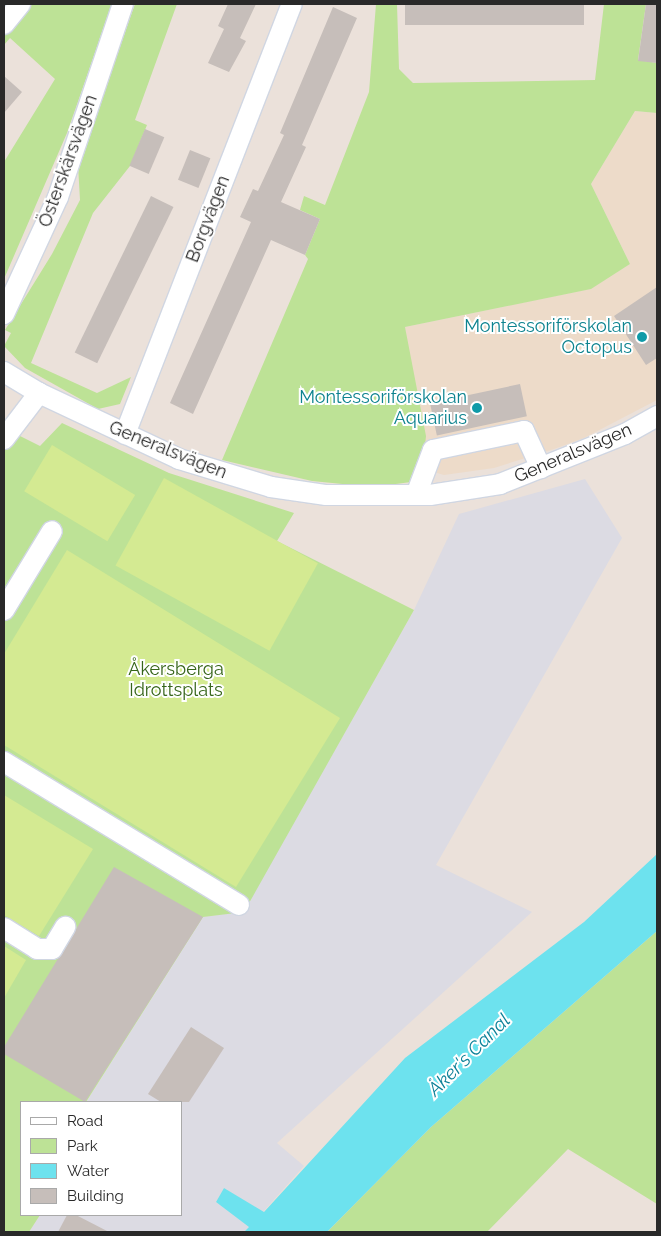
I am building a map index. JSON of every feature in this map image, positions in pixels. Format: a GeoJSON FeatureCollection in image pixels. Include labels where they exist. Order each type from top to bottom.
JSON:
{"type":"FeatureCollection","features":[{"type":"Feature","properties":{"kind":"street"},"geometry":{"type":"LineString","coordinates":[[4,24],[20,4]]}},
{"type":"Feature","properties":{"kind":"street","name":"Österskärsvägen"},"geometry":{"type":"LineString","coordinates":[[4,314],[58,197],[123,4]]}},
{"type":"Feature","properties":{"kind":"street","name":"Borgvägen"},"geometry":{"type":"LineString","coordinates":[[124,434],[292,4]]}},
{"type":"Feature","properties":{"kind":"street","name":"Generalsvägen"},"geometry":{"type":"LineString","coordinates":[[4,372],[39,393],[124,434],[206,468],[271,487],[326,495],[416,496],[500,484],[625,434],[657,416]]}},
{"type":"Feature","properties":{"kind":"street"},"geometry":{"type":"LineString","coordinates":[[4,439],[39,393]]}},
{"type":"Feature","properties":{"kind":"street"},"geometry":{"type":"LineString","coordinates":[[416,496],[433,450],[524,431],[540,468]]}},
{"type":"Feature","properties":{"kind":"street"},"geometry":{"type":"LineString","coordinates":[[4,610],[52,531]]}},
{"type":"Feature","properties":{"kind":"street"},"geometry":{"type":"LineString","coordinates":[[4,762],[239,905]]}},
{"type":"Feature","properties":{"kind":"street"},"geometry":{"type":"LineString","coordinates":[[4,928],[37,949],[52,949],[65,927]]}},
{"type":"Feature","properties":{"kind":"shaded area"},"geometry":{"type":"Polygon","coordinates":[[[635,111],[657,113],[657,400],[584,438],[554,449],[494,468],[444,475],[437,473],[423,464],[405,327],[590,289],[630,264],[591,184],[635,111]]]}},
{"type":"Feature","properties":{"kind":"shaded area"},"geometry":{"type":"Polygon","coordinates":[[[585,479],[622,538],[436,865],[532,912],[277,1143],[304,1166],[263,1212],[224,1188],[216,1202],[250,1227],[244,1232],[29,1232],[39,1216],[182,1216],[182,1101],[87,1101],[203,917],[244,911],[414,610],[459,514],[585,479]]]}},
{"type":"Feature","properties":{"kind":"green space"},"geometry":{"type":"Polygon","coordinates":[[[29,4],[112,4],[67,133],[4,279],[4,162],[55,79],[10,38],[4,45],[4,36],[29,4]]]}},
{"type":"Feature","properties":{"kind":"green space"},"geometry":{"type":"Polygon","coordinates":[[[135,4],[177,4],[135,120],[147,125],[130,166],[93,213],[31,363],[97,393],[131,377],[120,404],[98,409],[25,368],[4,346],[11,333],[5,330],[52,254],[80,200],[78,165],[135,4]]]}},
{"type":"Feature","properties":{"kind":"green space"},"geometry":{"type":"Polygon","coordinates":[[[376,4],[397,4],[399,69],[413,83],[595,80],[604,4],[646,4],[638,60],[657,63],[657,113],[635,111],[591,184],[630,264],[591,289],[405,327],[426,436],[423,464],[411,482],[373,487],[312,481],[222,460],[308,259],[305,255],[320,219],[300,210],[304,196],[325,205],[369,92],[376,4]]]}},
{"type":"Feature","properties":{"kind":"green space","name":"Åkersberga Idrottsplats"},"geometry":{"type":"Polygon","coordinates":[[[62,423],[169,473],[294,513],[277,541],[414,610],[244,912],[203,917],[87,1101],[20,1101],[20,1216],[39,1216],[29,1232],[4,1232],[4,428],[40,446],[62,423]]]}},
{"type":"Feature","properties":{"kind":"green space"},"geometry":{"type":"Polygon","coordinates":[[[52,445],[135,495],[107,541],[24,491],[52,445]]]}},
{"type":"Feature","properties":{"kind":"green space"},"geometry":{"type":"Polygon","coordinates":[[[164,478],[318,563],[269,651],[116,565],[164,478]]]}},
{"type":"Feature","properties":{"kind":"green space"},"geometry":{"type":"Polygon","coordinates":[[[67,550],[340,718],[236,887],[4,745],[4,654],[67,550]]]}},
{"type":"Feature","properties":{"kind":"green space"},"geometry":{"type":"Polygon","coordinates":[[[4,795],[93,849],[39,936],[4,915],[4,795]]]}},
{"type":"Feature","properties":{"kind":"green space"},"geometry":{"type":"Polygon","coordinates":[[[657,931],[657,1204],[568,1149],[487,1232],[327,1232],[431,1127],[657,931]]]}},
{"type":"Feature","properties":{"kind":"green space"},"geometry":{"type":"Polygon","coordinates":[[[4,946],[26,960],[4,998],[4,946]]]}},
{"type":"Feature","properties":{"kind":"water","name":"Åker's Canal"},"geometry":{"type":"Polygon","coordinates":[[[657,854],[657,931],[431,1127],[327,1232],[244,1232],[249,1227],[216,1202],[224,1188],[264,1212],[405,1058],[584,922],[657,854]]]}},
{"type":"Feature","properties":{"kind":"building"},"geometry":{"type":"Polygon","coordinates":[[[228,4],[256,4],[240,38],[246,41],[229,72],[208,63],[224,29],[218,26],[228,4]]]}},
{"type":"Feature","properties":{"kind":"building"},"geometry":{"type":"Polygon","coordinates":[[[405,4],[584,4],[584,25],[405,25],[405,4]]]}},
{"type":"Feature","properties":{"kind":"building"},"geometry":{"type":"Polygon","coordinates":[[[646,4],[657,4],[657,63],[638,61],[646,4]]]}},
{"type":"Feature","properties":{"kind":"building"},"geometry":{"type":"Polygon","coordinates":[[[333,7],[357,18],[302,145],[306,147],[281,202],[320,219],[305,255],[271,240],[193,414],[170,403],[251,222],[240,217],[253,189],[258,191],[284,135],[280,133],[333,7]]]}},
{"type":"Feature","properties":{"kind":"building"},"geometry":{"type":"Polygon","coordinates":[[[4,76],[22,92],[4,113],[4,76]]]}},
{"type":"Feature","properties":{"kind":"building"},"geometry":{"type":"Polygon","coordinates":[[[145,129],[164,137],[149,174],[129,166],[145,129]]]}},
{"type":"Feature","properties":{"kind":"building"},"geometry":{"type":"Polygon","coordinates":[[[190,150],[210,158],[198,188],[178,180],[190,150]]]}},
{"type":"Feature","properties":{"kind":"building"},"geometry":{"type":"Polygon","coordinates":[[[151,196],[173,207],[97,363],[75,352],[151,196]]]}},
{"type":"Feature","properties":{"kind":"building","name":"Montessoriförskolan Octopus"},"geometry":{"type":"Polygon","coordinates":[[[657,287],[657,358],[646,365],[614,316],[657,287]]]}},
{"type":"Feature","properties":{"kind":"building","name":"Montessoriförskolan Aquarius"},"geometry":{"type":"Polygon","coordinates":[[[520,384],[527,416],[437,435],[430,403],[520,384]]]}},
{"type":"Feature","properties":{"kind":"building"},"geometry":{"type":"Polygon","coordinates":[[[114,867],[203,917],[86,1101],[4,1054],[4,1047],[114,867]]]}},
{"type":"Feature","properties":{"kind":"building"},"geometry":{"type":"Polygon","coordinates":[[[191,1027],[224,1048],[189,1102],[159,1101],[148,1094],[191,1027]]]}},
{"type":"Feature","properties":{"kind":"building"},"geometry":{"type":"Polygon","coordinates":[[[66,1216],[78,1216],[109,1232],[58,1232],[66,1216]]]}},
{"type":"Feature","properties":{"kind":"place","name":"Montessoriförskolan Octopus"},"geometry":{"type":"Point","coordinates":[642,337]}},
{"type":"Feature","properties":{"kind":"place","name":"Montessoriförskolan Aquarius"},"geometry":{"type":"Point","coordinates":[477,408]}}]}
